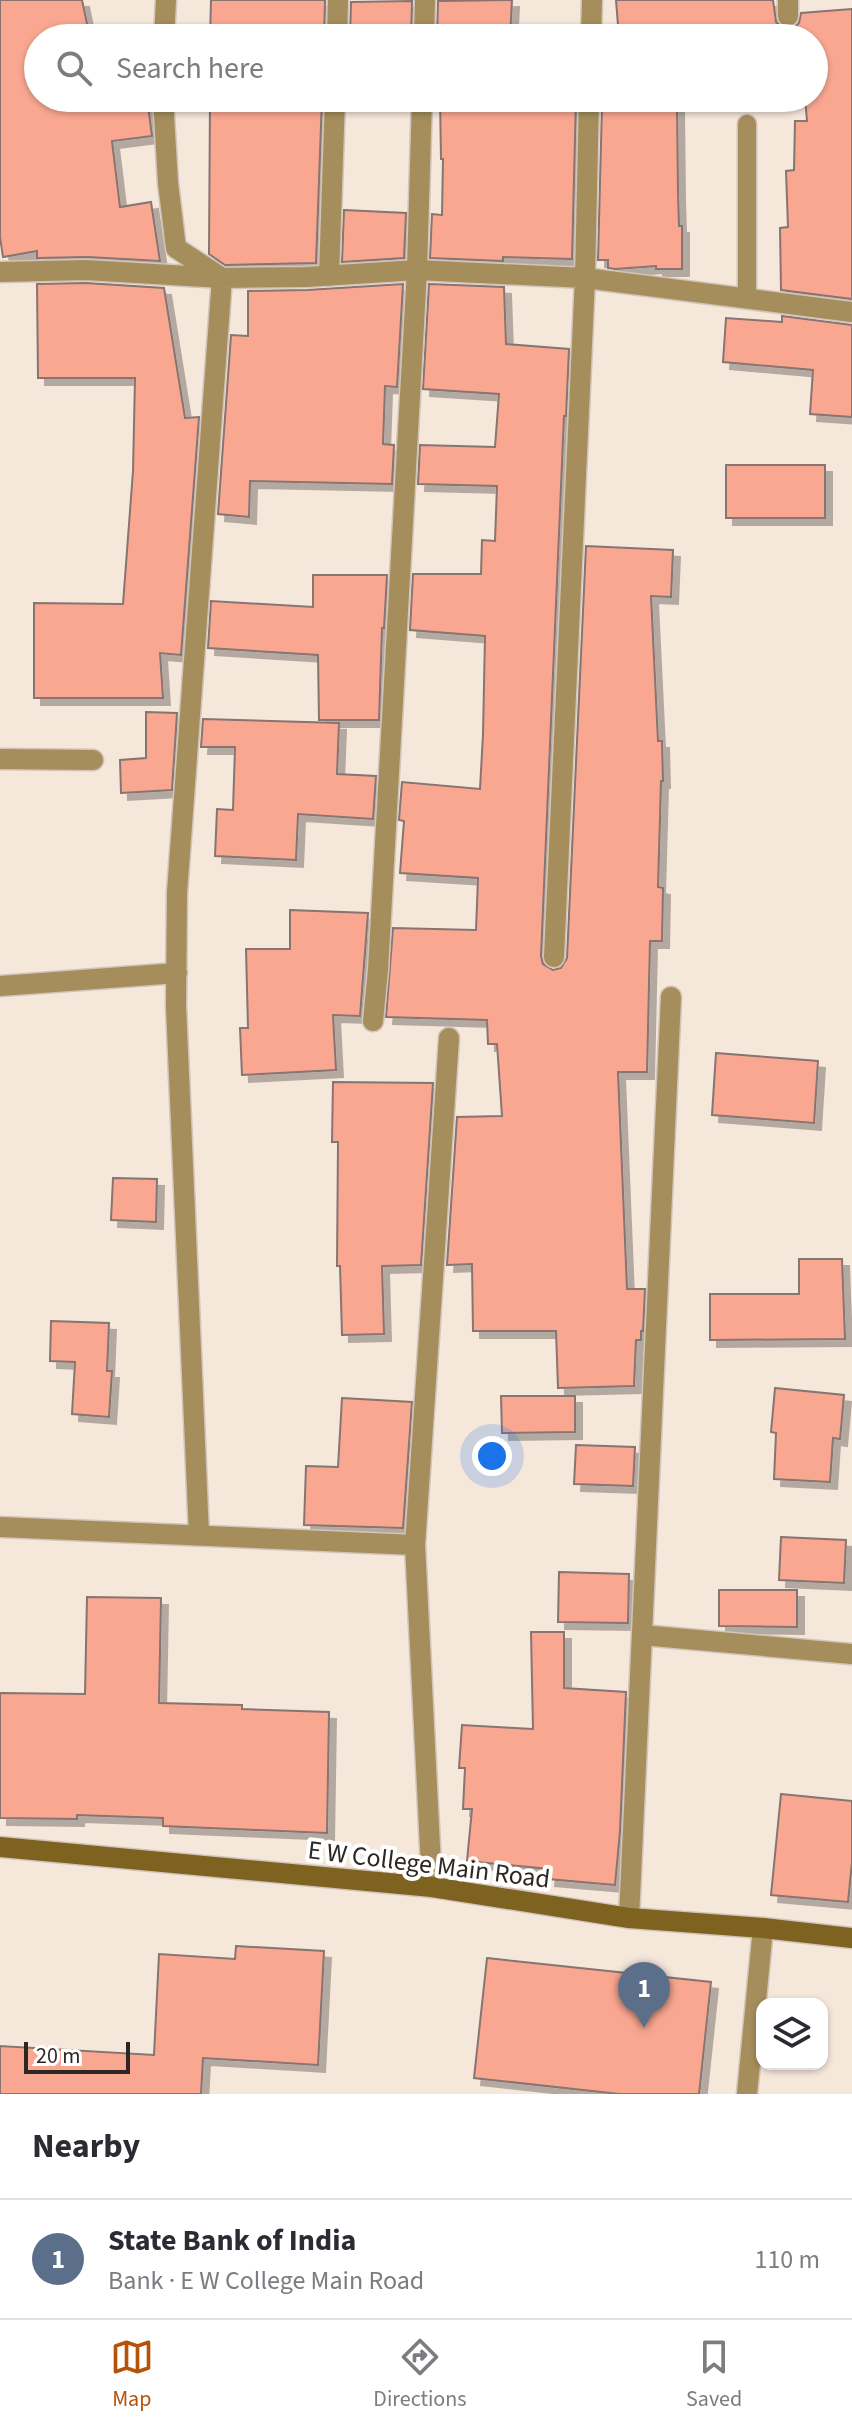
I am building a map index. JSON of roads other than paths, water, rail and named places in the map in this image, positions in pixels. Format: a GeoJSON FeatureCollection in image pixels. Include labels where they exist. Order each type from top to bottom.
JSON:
{"type":"FeatureCollection","features":[{"type":"Feature","properties":{"kind":"street"},"geometry":{"type":"LineString","coordinates":[[165,24],[166,0]]}},
{"type":"Feature","properties":{"kind":"street"},"geometry":{"type":"LineString","coordinates":[[337,24],[338,0]]}},
{"type":"Feature","properties":{"kind":"street"},"geometry":{"type":"LineString","coordinates":[[424,24],[425,0]]}},
{"type":"Feature","properties":{"kind":"street"},"geometry":{"type":"LineString","coordinates":[[591,24],[592,0]]}},
{"type":"Feature","properties":{"kind":"street"},"geometry":{"type":"LineString","coordinates":[[164,112],[176,248],[222,278]]}},
{"type":"Feature","properties":{"kind":"street"},"geometry":{"type":"LineString","coordinates":[[329,276],[335,112]]}},
{"type":"Feature","properties":{"kind":"street"},"geometry":{"type":"LineString","coordinates":[[373,1021],[417,270],[422,112]]}},
{"type":"Feature","properties":{"kind":"street"},"geometry":{"type":"LineString","coordinates":[[554,957],[585,278],[589,112]]}},
{"type":"Feature","properties":{"kind":"street"},"geometry":{"type":"LineString","coordinates":[[0,272],[86,270],[222,278],[417,270],[585,278],[852,312]]}},
{"type":"Feature","properties":{"kind":"street"},"geometry":{"type":"LineString","coordinates":[[199,1535],[176,1006],[177,893],[222,278]]}},
{"type":"Feature","properties":{"kind":"street"},"geometry":{"type":"LineString","coordinates":[[0,759],[93,760]]}},
{"type":"Feature","properties":{"kind":"street"},"geometry":{"type":"LineString","coordinates":[[0,986],[177,973]]}},
{"type":"Feature","properties":{"kind":"street"},"geometry":{"type":"LineString","coordinates":[[629,1918],[671,997]]}},
{"type":"Feature","properties":{"kind":"street"},"geometry":{"type":"LineString","coordinates":[[432,1887],[415,1545],[449,1038]]}},
{"type":"Feature","properties":{"kind":"street"},"geometry":{"type":"LineString","coordinates":[[0,1527],[415,1545]]}},
{"type":"Feature","properties":{"kind":"street"},"geometry":{"type":"LineString","coordinates":[[642,1635],[852,1654]]}},
{"type":"Feature","properties":{"kind":"street","name":"E W College Main Road"},"geometry":{"type":"LineString","coordinates":[[0,1847],[432,1887],[629,1918],[852,1938]]}},
{"type":"Feature","properties":{"kind":"street"},"geometry":{"type":"LineString","coordinates":[[747,2094],[763,1928]]}},
{"type":"Feature","properties":{"kind":"lane"},"geometry":{"type":"LineString","coordinates":[[747,124],[747,299]]}},
{"type":"Feature","properties":{"kind":"place","name":"State Bank of India"},"geometry":{"type":"Point","coordinates":[644,2028]}}]}
